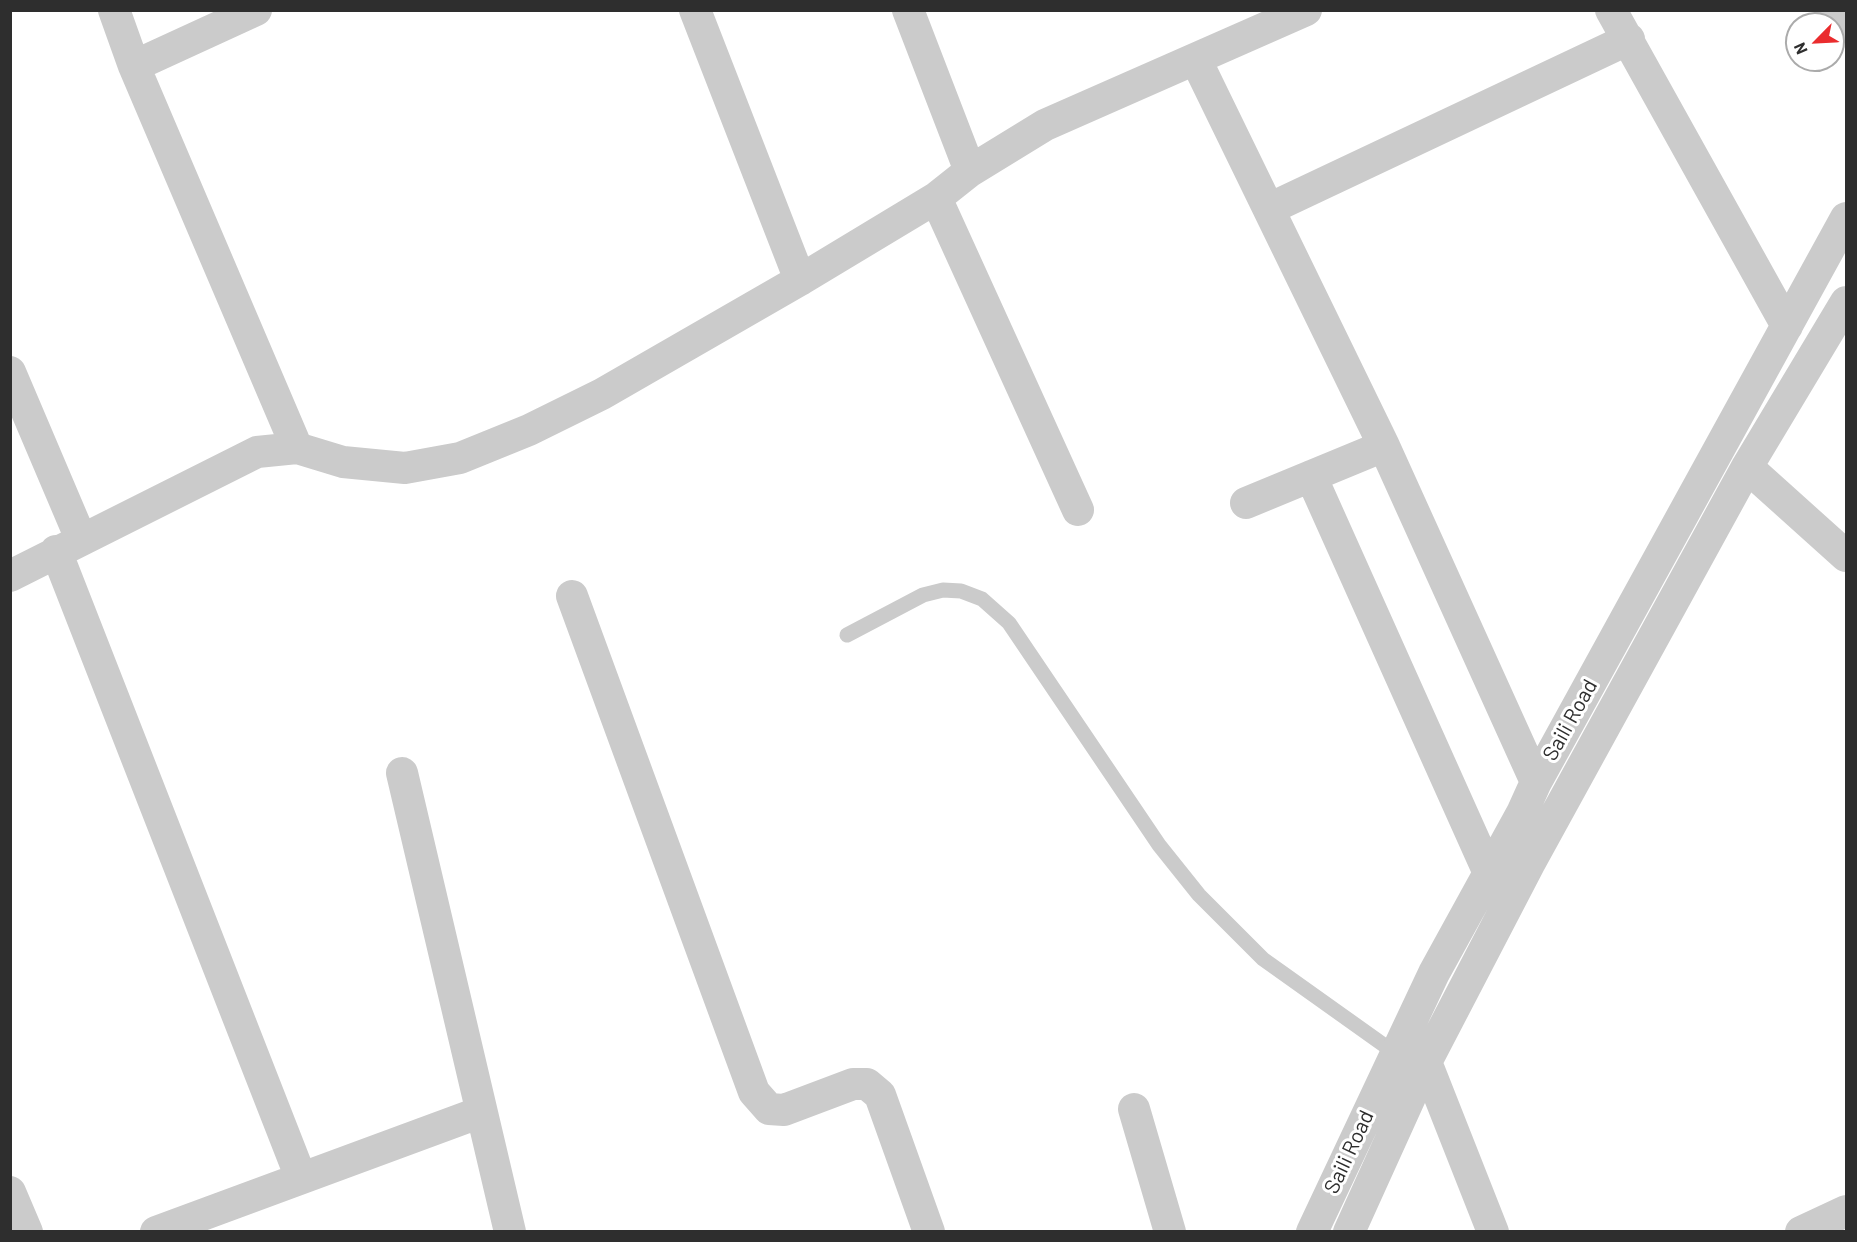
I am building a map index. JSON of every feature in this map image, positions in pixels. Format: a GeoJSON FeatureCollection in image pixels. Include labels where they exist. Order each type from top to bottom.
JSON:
{"type":"FeatureCollection","features":[{"type":"Feature","properties":{"kind":"street"},"geometry":{"type":"LineString","coordinates":[[114,10],[135,66],[297,448]]}},
{"type":"Feature","properties":{"kind":"street"},"geometry":{"type":"LineString","coordinates":[[135,66],[256,10]]}},
{"type":"Feature","properties":{"kind":"street"},"geometry":{"type":"LineString","coordinates":[[695,10],[800,280]]}},
{"type":"Feature","properties":{"kind":"street"},"geometry":{"type":"LineString","coordinates":[[908,10],[970,171]]}},
{"type":"Feature","properties":{"kind":"street"},"geometry":{"type":"LineString","coordinates":[[10,576],[257,452],[297,448],[343,462],[405,468],[460,458],[529,430],[602,394],[800,280],[936,198],[970,171],[1045,125],[1197,60],[1306,10]]}},
{"type":"Feature","properties":{"kind":"street"},"geometry":{"type":"LineString","coordinates":[[1611,10],[1787,326]]}},
{"type":"Feature","properties":{"kind":"street"},"geometry":{"type":"LineString","coordinates":[[1832,10],[1846,27]]}},
{"type":"Feature","properties":{"kind":"street"},"geometry":{"type":"LineString","coordinates":[[1271,208],[1629,39]]}},
{"type":"Feature","properties":{"kind":"street"},"geometry":{"type":"LineString","coordinates":[[1197,60],[1271,208],[1384,446],[1536,782]]}},
{"type":"Feature","properties":{"kind":"street"},"geometry":{"type":"LineString","coordinates":[[936,198],[1078,510]]}},
{"type":"Feature","properties":{"kind":"street","name":"Saili Road"},"geometry":{"type":"LineString","coordinates":[[1312,1232],[1395,1053],[1488,871],[1522,813],[1536,782],[1846,218]]}},
{"type":"Feature","properties":{"kind":"street"},"geometry":{"type":"LineString","coordinates":[[1349,1232],[1426,1062],[1529,864],[1747,467],[1846,302]]}},
{"type":"Feature","properties":{"kind":"street"},"geometry":{"type":"LineString","coordinates":[[10,372],[68,545],[301,1178]]}},
{"type":"Feature","properties":{"kind":"street"},"geometry":{"type":"LineString","coordinates":[[1246,503],[1384,446]]}},
{"type":"Feature","properties":{"kind":"street"},"geometry":{"type":"LineString","coordinates":[[1747,467],[1846,556]]}},
{"type":"Feature","properties":{"kind":"street"},"geometry":{"type":"LineString","coordinates":[[1311,476],[1488,871]]}},
{"type":"Feature","properties":{"kind":"street"},"geometry":{"type":"LineString","coordinates":[[572,596],[754,1092],[769,1108],[784,1110],[853,1084],[867,1084],[880,1095],[930,1232]]}},
{"type":"Feature","properties":{"kind":"street"},"geometry":{"type":"LineString","coordinates":[[402,773],[510,1232]]}},
{"type":"Feature","properties":{"kind":"street"},"geometry":{"type":"LineString","coordinates":[[1426,1062],[1493,1232]]}},
{"type":"Feature","properties":{"kind":"street"},"geometry":{"type":"LineString","coordinates":[[1134,1109],[1170,1232]]}},
{"type":"Feature","properties":{"kind":"street"},"geometry":{"type":"LineString","coordinates":[[156,1232],[481,1112]]}},
{"type":"Feature","properties":{"kind":"street"},"geometry":{"type":"LineString","coordinates":[[10,1192],[27,1232]]}},
{"type":"Feature","properties":{"kind":"street"},"geometry":{"type":"LineString","coordinates":[[1801,1232],[1846,1212]]}},
{"type":"Feature","properties":{"kind":"lane"},"geometry":{"type":"LineString","coordinates":[[847,635],[923,595],[944,590],[961,591],[982,599],[1009,622],[1159,845],[1199,895],[1263,959],[1395,1053]]}}]}
